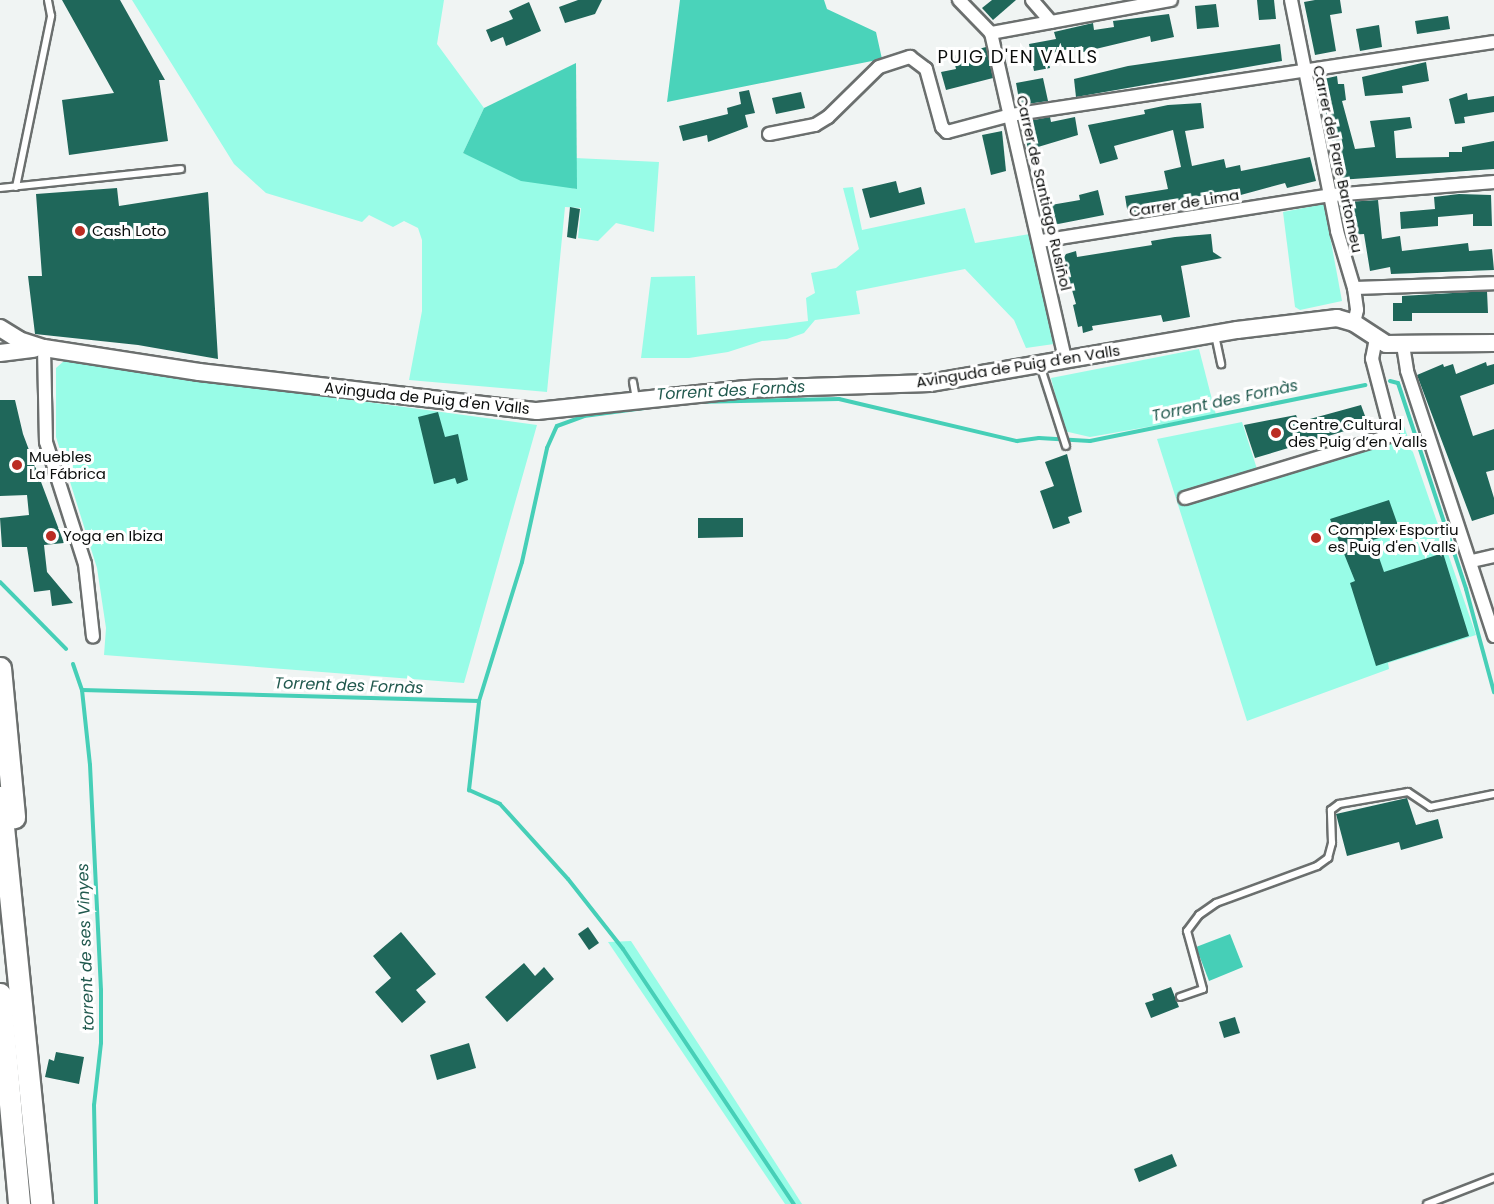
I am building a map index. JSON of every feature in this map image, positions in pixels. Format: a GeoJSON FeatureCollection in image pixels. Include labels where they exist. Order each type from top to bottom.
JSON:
{"type":"FeatureCollection","features":[{"type":"Feature","properties":{"kind":"highway"},"geometry":{"type":"LineString","coordinates":[[0,668],[20,890],[17,964]]}},
{"type":"Feature","properties":{"kind":"highway"},"geometry":{"type":"LineString","coordinates":[[0,797],[41,1204]]}},
{"type":"Feature","properties":{"kind":"highway"},"geometry":{"type":"LineString","coordinates":[[0,994],[19,1204]]}},
{"type":"Feature","properties":{"kind":"street"},"geometry":{"type":"LineString","coordinates":[[959,0],[991,33],[1051,22],[1118,4],[1171,0]]}},
{"type":"Feature","properties":{"kind":"street"},"geometry":{"type":"LineString","coordinates":[[1032,0],[1051,22]]}},
{"type":"Feature","properties":{"kind":"street","name":"Carrer del Pare Bartomeu"},"geometry":{"type":"LineString","coordinates":[[1290,0],[1345,264],[1354,288],[1358,310],[1354,323]]}},
{"type":"Feature","properties":{"kind":"street","name":"Carrer de Santiago Rusiñol"},"geometry":{"type":"LineString","coordinates":[[991,33],[1041,241],[1065,360]]}},
{"type":"Feature","properties":{"kind":"street"},"geometry":{"type":"LineString","coordinates":[[769,134],[815,125],[828,117],[879,67],[909,57],[926,69],[942,127],[947,132],[1011,115],[1494,42]]}},
{"type":"Feature","properties":{"kind":"street","name":"Carrer de Lima"},"geometry":{"type":"LineString","coordinates":[[1041,241],[1332,195],[1494,182]]}},
{"type":"Feature","properties":{"kind":"street"},"geometry":{"type":"LineString","coordinates":[[1354,288],[1494,283]]}},
{"type":"Feature","properties":{"kind":"street","name":"Avinguda de Puig d'en Valls"},"geometry":{"type":"LineString","coordinates":[[0,328],[19,340],[44,348],[507,409],[562,409],[636,399],[746,389],[930,382],[1215,334],[1331,318],[1354,323],[1377,339]]}},
{"type":"Feature","properties":{"kind":"street"},"geometry":{"type":"LineString","coordinates":[[1185,498],[1392,435],[1372,359],[1377,339],[1403,345],[1494,343]]}},
{"type":"Feature","properties":{"kind":"street"},"geometry":{"type":"LineString","coordinates":[[1403,345],[1407,371],[1472,561],[1494,636]]}},
{"type":"Feature","properties":{"kind":"street"},"geometry":{"type":"LineString","coordinates":[[44,348],[46,442],[85,564],[93,637]]}},
{"type":"Feature","properties":{"kind":"street","name":"Avinguda de Puig d'en Valls"},"geometry":{"type":"LineString","coordinates":[[0,353],[44,348]]}},
{"type":"Feature","properties":{"kind":"street"},"geometry":{"type":"LineString","coordinates":[[1472,561],[1494,556]]}},
{"type":"Feature","properties":{"kind":"lane"},"geometry":{"type":"LineString","coordinates":[[16,187],[51,16],[48,0]]}},
{"type":"Feature","properties":{"kind":"lane"},"geometry":{"type":"LineString","coordinates":[[0,188],[181,170]]}},
{"type":"Feature","properties":{"kind":"lane"},"geometry":{"type":"LineString","coordinates":[[1215,334],[1221,364]]}},
{"type":"Feature","properties":{"kind":"lane"},"geometry":{"type":"LineString","coordinates":[[1040,365],[1066,447]]}},
{"type":"Feature","properties":{"kind":"lane"},"geometry":{"type":"LineString","coordinates":[[633,382],[636,399]]}},
{"type":"Feature","properties":{"kind":"lane"},"geometry":{"type":"LineString","coordinates":[[1180,997],[1203,989],[1187,931],[1199,915],[1216,903],[1317,866],[1328,858],[1332,843],[1331,810],[1339,804],[1408,792],[1430,807],[1494,794]]}},
{"type":"Feature","properties":{"kind":"lane"},"geometry":{"type":"LineString","coordinates":[[1427,1204],[1494,1178]]}},
{"type":"Feature","properties":{"kind":"shaded area"},"geometry":{"type":"Polygon","coordinates":[[[132,0],[444,0],[437,44],[484,108],[463,153],[576,189],[575,158],[659,162],[654,232],[616,223],[598,241],[578,238],[581,208],[565,207],[547,392],[409,380],[422,311],[422,240],[418,228],[404,221],[393,227],[369,215],[362,222],[266,193],[234,164],[132,0]]]}},
{"type":"Feature","properties":{"kind":"shaded area"},"geometry":{"type":"Polygon","coordinates":[[[680,0],[824,0],[827,9],[876,32],[882,59],[667,102],[680,0]]]}},
{"type":"Feature","properties":{"kind":"shaded area"},"geometry":{"type":"Polygon","coordinates":[[[576,63],[577,189],[521,181],[463,153],[484,108],[576,63]]]}},
{"type":"Feature","properties":{"kind":"shaded area"},"geometry":{"type":"Polygon","coordinates":[[[853,187],[862,230],[965,208],[975,243],[1030,234],[1054,344],[1026,348],[1014,320],[965,269],[856,291],[860,314],[815,320],[804,333],[787,339],[762,341],[728,352],[689,358],[641,358],[651,277],[695,276],[697,335],[808,321],[806,298],[815,293],[811,273],[836,268],[859,249],[843,188],[853,187]]]}},
{"type":"Feature","properties":{"kind":"shaded area"},"geometry":{"type":"Polygon","coordinates":[[[1324,204],[1342,301],[1300,310],[1295,307],[1283,212],[1324,204]]]}},
{"type":"Feature","properties":{"kind":"shaded area"},"geometry":{"type":"Polygon","coordinates":[[[1199,349],[1216,415],[1090,437],[1064,431],[1051,378],[1199,349]]]}},
{"type":"Feature","properties":{"kind":"shaded area"},"geometry":{"type":"Polygon","coordinates":[[[64,361],[537,425],[464,683],[104,655],[106,628],[97,568],[56,437],[56,368],[64,361]]]}},
{"type":"Feature","properties":{"kind":"shaded area","name":"Complex Esportiu es Puig d'en Valls"},"geometry":{"type":"Polygon","coordinates":[[[1242,422],[1257,469],[1404,426],[1476,635],[1388,663],[1389,669],[1247,721],[1157,439],[1242,422]]]}},
{"type":"Feature","properties":{"kind":"shaded area"},"geometry":{"type":"Polygon","coordinates":[[[1230,934],[1243,967],[1209,981],[1196,947],[1230,934]]]}},
{"type":"Feature","properties":{"kind":"shaded area"},"geometry":{"type":"Polygon","coordinates":[[[631,941],[802,1204],[785,1204],[608,942],[631,941]]]}},
{"type":"Feature","properties":{"kind":"building"},"geometry":{"type":"Polygon","coordinates":[[[62,0],[120,0],[165,80],[159,80],[168,141],[69,155],[62,100],[114,93],[62,0]]]}},
{"type":"Feature","properties":{"kind":"building"},"geometry":{"type":"Polygon","coordinates":[[[578,0],[602,0],[595,14],[565,23],[559,7],[578,0]]]}},
{"type":"Feature","properties":{"kind":"building"},"geometry":{"type":"Polygon","coordinates":[[[992,0],[1016,0],[993,20],[982,8],[992,0]]]}},
{"type":"Feature","properties":{"kind":"building"},"geometry":{"type":"Polygon","coordinates":[[[1257,0],[1274,0],[1276,19],[1259,20],[1257,0]]]}},
{"type":"Feature","properties":{"kind":"building"},"geometry":{"type":"Polygon","coordinates":[[[1340,0],[1342,13],[1330,15],[1336,51],[1315,55],[1304,2],[1340,0]]]}},
{"type":"Feature","properties":{"kind":"building"},"geometry":{"type":"Polygon","coordinates":[[[529,2],[541,31],[506,46],[503,37],[491,42],[486,30],[513,19],[509,11],[529,2]]]}},
{"type":"Feature","properties":{"kind":"building"},"geometry":{"type":"Polygon","coordinates":[[[1216,4],[1219,27],[1197,29],[1195,6],[1216,4]]]}},
{"type":"Feature","properties":{"kind":"building"},"geometry":{"type":"Polygon","coordinates":[[[1169,14],[1174,37],[1151,42],[1150,36],[1083,52],[1082,46],[1047,54],[1050,68],[1034,71],[1029,44],[1056,39],[1054,32],[1093,23],[1094,30],[1114,27],[1113,21],[1169,14]]]}},
{"type":"Feature","properties":{"kind":"building"},"geometry":{"type":"Polygon","coordinates":[[[1448,16],[1450,29],[1417,34],[1415,21],[1448,16]]]}},
{"type":"Feature","properties":{"kind":"building"},"geometry":{"type":"Polygon","coordinates":[[[1379,25],[1382,47],[1360,51],[1356,29],[1379,25]]]}},
{"type":"Feature","properties":{"kind":"building"},"geometry":{"type":"Polygon","coordinates":[[[1280,44],[1282,61],[1076,97],[1074,79],[1128,66],[1280,44]]]}},
{"type":"Feature","properties":{"kind":"building"},"geometry":{"type":"Polygon","coordinates":[[[986,47],[993,78],[946,90],[941,72],[956,69],[953,56],[986,47]]]}},
{"type":"Feature","properties":{"kind":"building"},"geometry":{"type":"Polygon","coordinates":[[[1426,62],[1429,81],[1402,86],[1403,93],[1365,96],[1362,77],[1426,62]]]}},
{"type":"Feature","properties":{"kind":"building"},"geometry":{"type":"Polygon","coordinates":[[[1337,76],[1338,84],[1344,84],[1346,100],[1342,101],[1355,149],[1375,147],[1370,121],[1410,117],[1412,128],[1394,131],[1396,158],[1449,157],[1449,152],[1462,152],[1462,147],[1494,141],[1494,169],[1339,180],[1336,140],[1332,141],[1319,80],[1337,76]]]}},
{"type":"Feature","properties":{"kind":"building"},"geometry":{"type":"Polygon","coordinates":[[[1043,78],[1048,101],[1020,105],[1016,83],[1043,78]]]}},
{"type":"Feature","properties":{"kind":"building"},"geometry":{"type":"Polygon","coordinates":[[[749,90],[755,113],[745,115],[748,127],[708,142],[707,135],[683,141],[679,126],[728,114],[727,108],[741,104],[739,92],[749,90]]]}},
{"type":"Feature","properties":{"kind":"building"},"geometry":{"type":"Polygon","coordinates":[[[801,92],[805,108],[776,114],[772,98],[801,92]]]}},
{"type":"Feature","properties":{"kind":"building"},"geometry":{"type":"Polygon","coordinates":[[[1467,93],[1468,100],[1494,96],[1494,112],[1464,117],[1465,123],[1455,124],[1449,99],[1467,93]]]}},
{"type":"Feature","properties":{"kind":"building"},"geometry":{"type":"Polygon","coordinates":[[[1201,103],[1204,128],[1185,131],[1192,166],[1224,159],[1226,168],[1240,165],[1241,171],[1310,157],[1316,181],[1287,188],[1285,183],[1237,196],[1236,189],[1155,205],[1156,211],[1128,215],[1125,196],[1168,189],[1164,171],[1181,167],[1173,130],[1114,146],[1118,159],[1100,164],[1088,125],[1145,114],[1144,110],[1168,105],[1201,103]]]}},
{"type":"Feature","properties":{"kind":"building"},"geometry":{"type":"Polygon","coordinates":[[[1050,117],[1051,122],[1075,117],[1078,135],[1028,150],[1023,122],[1050,117]]]}},
{"type":"Feature","properties":{"kind":"building"},"geometry":{"type":"Polygon","coordinates":[[[1002,131],[1006,171],[991,175],[982,135],[1002,131]]]}},
{"type":"Feature","properties":{"kind":"building"},"geometry":{"type":"Polygon","coordinates":[[[896,181],[899,193],[921,187],[925,204],[870,218],[862,189],[896,181]]]}},
{"type":"Feature","properties":{"kind":"building"},"geometry":{"type":"Polygon","coordinates":[[[117,188],[119,206],[208,192],[218,359],[138,345],[35,334],[28,276],[42,276],[36,194],[117,188]]]}},
{"type":"Feature","properties":{"kind":"building"},"geometry":{"type":"Polygon","coordinates":[[[1098,190],[1104,215],[1048,226],[1045,206],[1080,200],[1079,195],[1098,190]]]}},
{"type":"Feature","properties":{"kind":"building"},"geometry":{"type":"Polygon","coordinates":[[[1459,194],[1491,195],[1492,226],[1473,226],[1473,214],[1438,217],[1438,226],[1401,229],[1400,212],[1435,209],[1434,197],[1459,194]]]}},
{"type":"Feature","properties":{"kind":"building"},"geometry":{"type":"Polygon","coordinates":[[[1378,200],[1382,239],[1400,236],[1402,251],[1468,243],[1469,251],[1492,249],[1494,270],[1391,274],[1390,267],[1370,271],[1364,234],[1349,235],[1346,202],[1378,200]]]}},
{"type":"Feature","properties":{"kind":"building"},"geometry":{"type":"Polygon","coordinates":[[[570,207],[580,209],[576,239],[567,237],[570,207]]]}},
{"type":"Feature","properties":{"kind":"building"},"geometry":{"type":"Polygon","coordinates":[[[1211,234],[1213,252],[1222,258],[1181,266],[1190,317],[1163,322],[1161,315],[1092,326],[1093,330],[1083,333],[1082,326],[1078,327],[1073,305],[1076,304],[1063,259],[1066,254],[1076,251],[1077,257],[1152,245],[1151,241],[1211,234]]]}},
{"type":"Feature","properties":{"kind":"building"},"geometry":{"type":"Polygon","coordinates":[[[1487,291],[1488,313],[1412,313],[1412,321],[1393,321],[1393,303],[1402,303],[1402,296],[1487,291]]]}},
{"type":"Feature","properties":{"kind":"building"},"geometry":{"type":"Polygon","coordinates":[[[1486,362],[1487,366],[1494,364],[1494,384],[1460,396],[1473,436],[1494,429],[1494,470],[1486,472],[1494,498],[1494,514],[1472,521],[1417,375],[1443,364],[1444,367],[1453,364],[1456,374],[1486,362]]]}},
{"type":"Feature","properties":{"kind":"building"},"geometry":{"type":"Polygon","coordinates":[[[0,400],[15,400],[23,434],[64,543],[44,545],[47,572],[73,603],[52,606],[50,590],[34,592],[27,547],[2,547],[0,518],[29,515],[27,495],[0,496],[0,400]]]}},
{"type":"Feature","properties":{"kind":"building"},"geometry":{"type":"Polygon","coordinates":[[[1361,405],[1368,424],[1255,458],[1244,425],[1296,415],[1299,422],[1361,405]]]}},
{"type":"Feature","properties":{"kind":"building"},"geometry":{"type":"Polygon","coordinates":[[[438,412],[445,437],[458,434],[468,480],[457,484],[455,478],[434,484],[418,417],[438,412]]]}},
{"type":"Feature","properties":{"kind":"building"},"geometry":{"type":"Polygon","coordinates":[[[1067,454],[1082,512],[1068,517],[1070,523],[1053,529],[1040,491],[1054,486],[1045,462],[1067,454]]]}},
{"type":"Feature","properties":{"kind":"building"},"geometry":{"type":"Polygon","coordinates":[[[1389,500],[1400,531],[1373,540],[1384,572],[1443,553],[1469,636],[1376,666],[1350,583],[1355,581],[1330,519],[1389,500]]]}},
{"type":"Feature","properties":{"kind":"building"},"geometry":{"type":"Polygon","coordinates":[[[698,518],[743,518],[743,537],[698,538],[698,518]]]}},
{"type":"Feature","properties":{"kind":"building"},"geometry":{"type":"Polygon","coordinates":[[[1407,798],[1416,825],[1438,819],[1443,838],[1401,850],[1399,842],[1347,856],[1336,814],[1407,798]]]}},
{"type":"Feature","properties":{"kind":"building"},"geometry":{"type":"Polygon","coordinates":[[[588,927],[599,943],[589,950],[578,934],[588,927]]]}},
{"type":"Feature","properties":{"kind":"building"},"geometry":{"type":"Polygon","coordinates":[[[401,932],[436,974],[416,990],[426,1002],[402,1023],[375,992],[391,978],[373,956],[401,932]]]}},
{"type":"Feature","properties":{"kind":"building"},"geometry":{"type":"Polygon","coordinates":[[[524,963],[535,976],[544,967],[554,979],[507,1022],[485,997],[524,963]]]}},
{"type":"Feature","properties":{"kind":"building"},"geometry":{"type":"Polygon","coordinates":[[[1171,987],[1179,1007],[1151,1018],[1145,1003],[1154,1000],[1152,994],[1171,987]]]}},
{"type":"Feature","properties":{"kind":"building"},"geometry":{"type":"Polygon","coordinates":[[[1235,1017],[1240,1033],[1224,1038],[1219,1022],[1235,1017]]]}},
{"type":"Feature","properties":{"kind":"building"},"geometry":{"type":"Polygon","coordinates":[[[469,1043],[476,1068],[437,1080],[430,1055],[469,1043]]]}},
{"type":"Feature","properties":{"kind":"building"},"geometry":{"type":"Polygon","coordinates":[[[56,1052],[84,1057],[79,1084],[45,1077],[49,1059],[54,1061],[56,1052]]]}},
{"type":"Feature","properties":{"kind":"building"},"geometry":{"type":"Polygon","coordinates":[[[1172,1154],[1177,1166],[1139,1182],[1134,1169],[1172,1154]]]}},
{"type":"Feature","properties":{"kind":"waterway","name":"Torrent des Fornàs"},"geometry":{"type":"LineString","coordinates":[[1390,381],[1398,383],[1466,589],[1494,692]]}},
{"type":"Feature","properties":{"kind":"waterway","name":"Torrent des Fornàs"},"geometry":{"type":"LineString","coordinates":[[693,402],[839,399],[1017,441],[1039,438],[1090,441],[1365,385]]}},
{"type":"Feature","properties":{"kind":"waterway","name":"Torrent des Fornàs"},"geometry":{"type":"LineString","coordinates":[[82,690],[479,701],[522,562],[547,448],[557,426],[584,416],[644,408]]}},
{"type":"Feature","properties":{"kind":"waterway"},"geometry":{"type":"LineString","coordinates":[[0,582],[66,649]]}},
{"type":"Feature","properties":{"kind":"waterway","name":"torrent de ses Vinyes"},"geometry":{"type":"LineString","coordinates":[[73,664],[82,690],[90,765],[101,990],[101,1043],[94,1105],[96,1204]]}},
{"type":"Feature","properties":{"kind":"waterway"},"geometry":{"type":"LineString","coordinates":[[479,702],[469,790],[500,804],[568,879],[623,949],[794,1204]]}},
{"type":"Feature","properties":{"kind":"place","name":"Cash Loto"},"geometry":{"type":"Point","coordinates":[80,231]}},
{"type":"Feature","properties":{"kind":"place","name":"Centre Cultural des Puig d’en Valls"},"geometry":{"type":"Point","coordinates":[1276,433]}},
{"type":"Feature","properties":{"kind":"place","name":"Muebles La Fábrica"},"geometry":{"type":"Point","coordinates":[17,465]}},
{"type":"Feature","properties":{"kind":"place","name":"Yoga en Ibiza"},"geometry":{"type":"Point","coordinates":[51,536]}},
{"type":"Feature","properties":{"kind":"place","name":"Complex Esportiu es Puig d'en Valls"},"geometry":{"type":"Point","coordinates":[1316,538]}},
{"type":"Feature","properties":{"kind":"district","name":"PUIG D'EN VALLS"},"geometry":{"type":"Point","coordinates":[1018,57]}}]}
